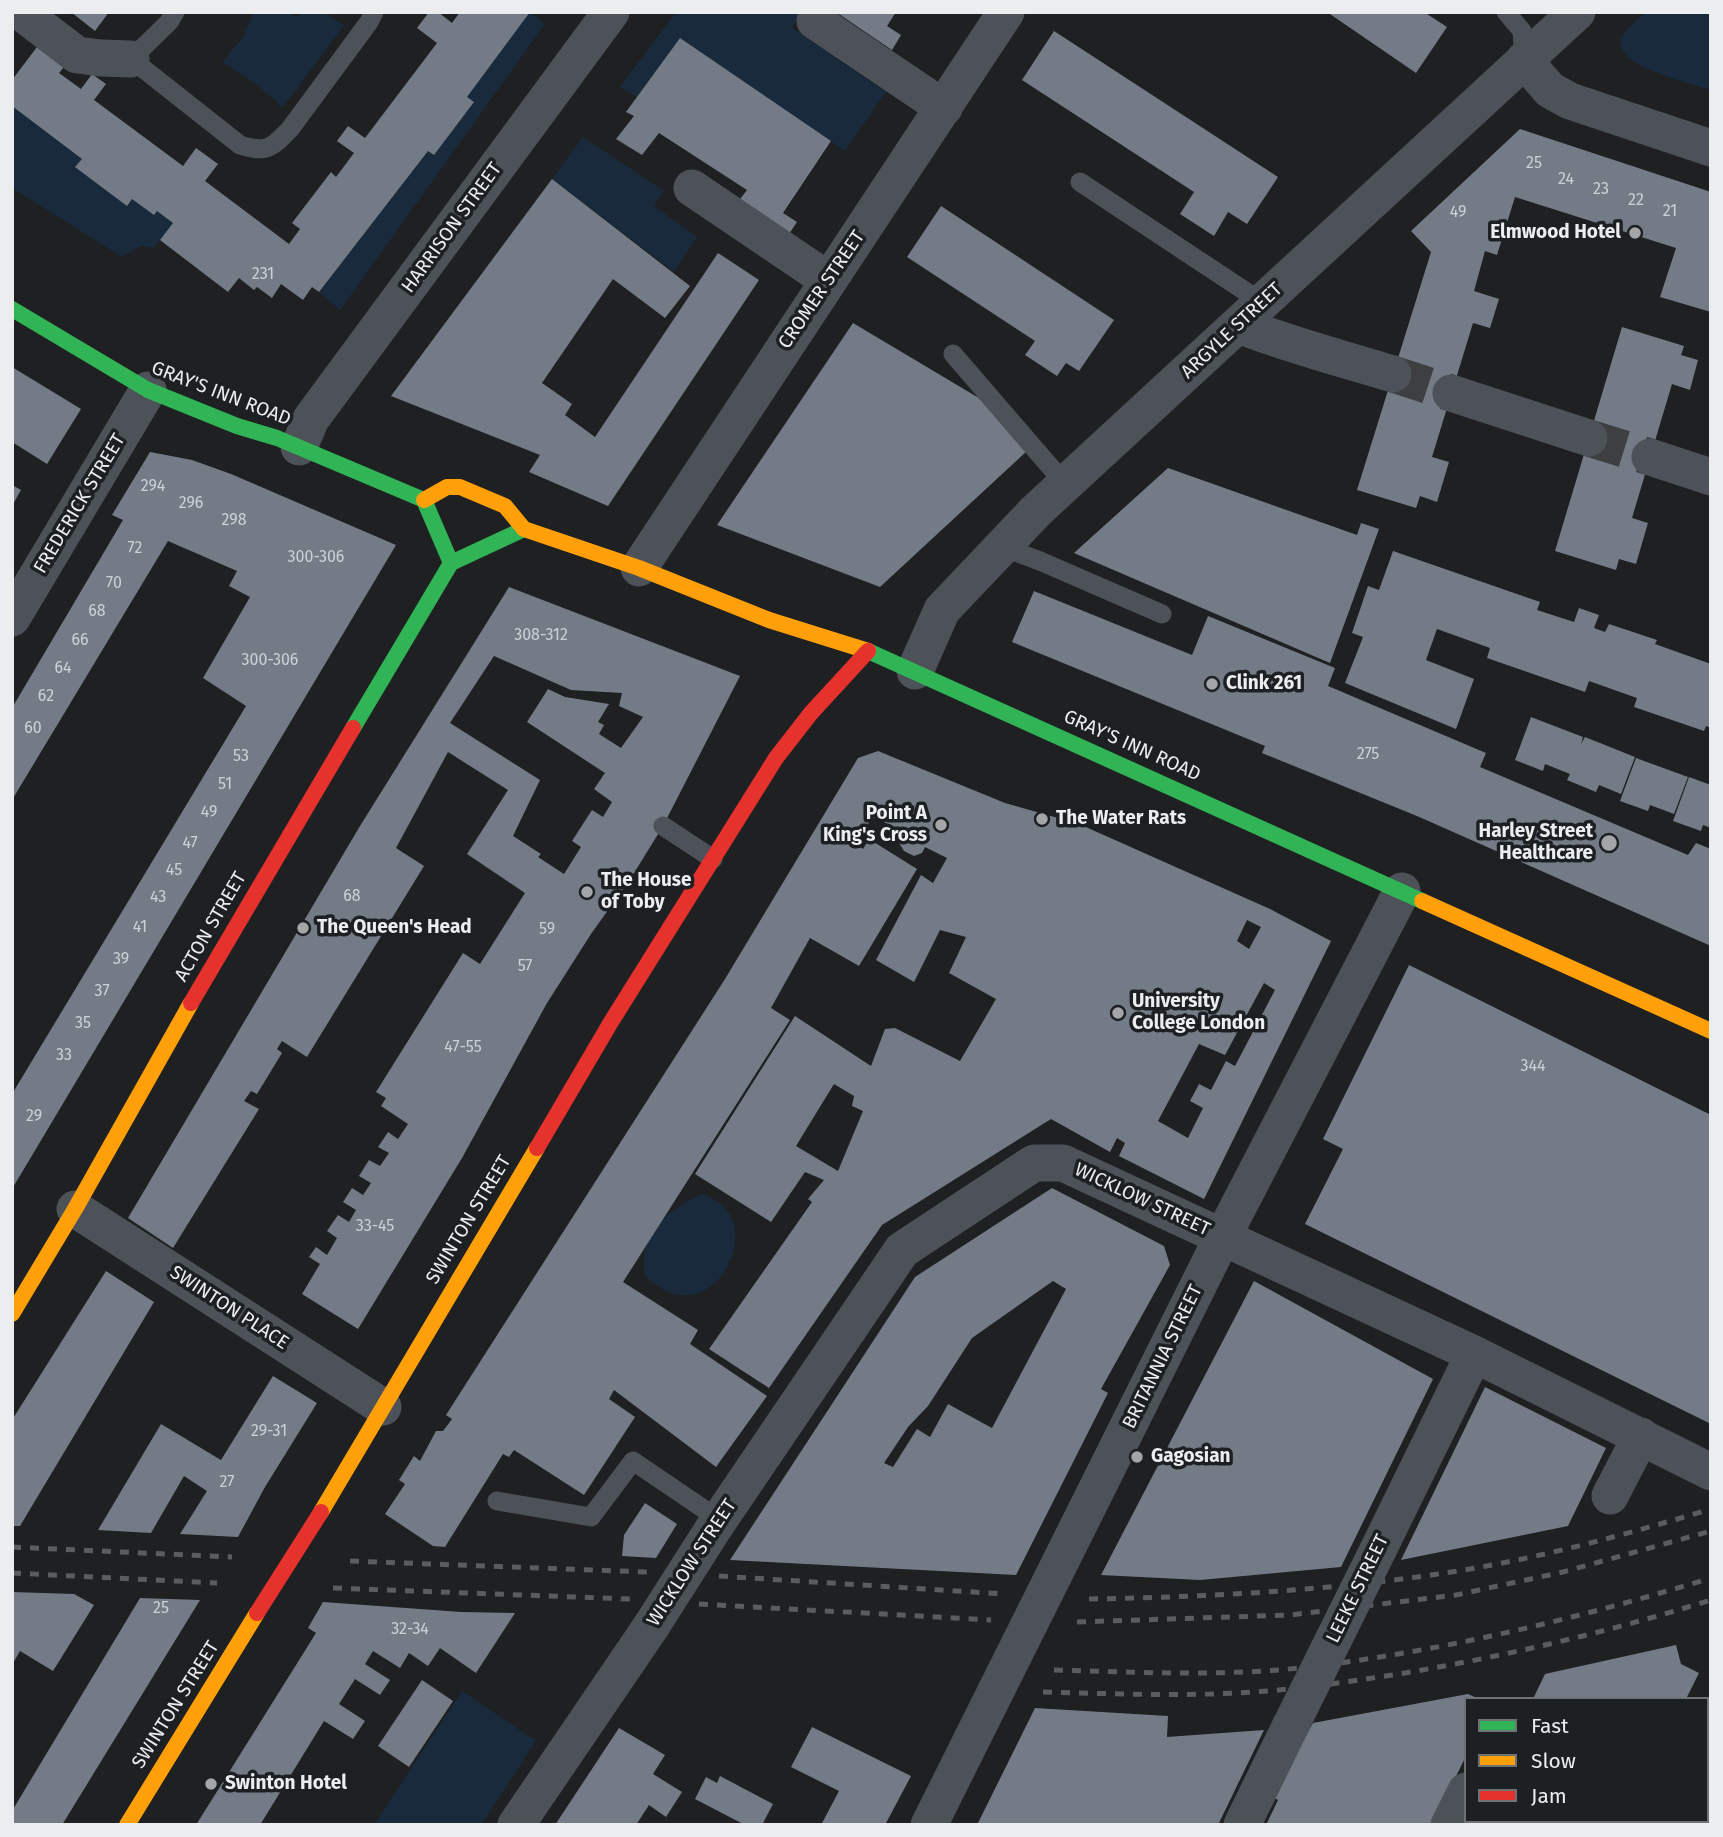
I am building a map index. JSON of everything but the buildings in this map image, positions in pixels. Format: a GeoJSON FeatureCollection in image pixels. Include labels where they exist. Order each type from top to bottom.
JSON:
{"type":"FeatureCollection","features":[{"type":"Feature","properties":{"kind":"main road","name":"GRAY'S INN ROAD"},"geometry":{"type":"LineString","coordinates":[[12,309],[148,390],[237,426],[299,447],[424,500]]}},
{"type":"Feature","properties":{"kind":"main road"},"geometry":{"type":"LineString","coordinates":[[447,487],[460,487],[505,506],[524,528],[506,539],[451,563],[424,500],[447,487]]}},
{"type":"Feature","properties":{"kind":"main road","name":"GRAY'S INN ROAD"},"geometry":{"type":"LineString","coordinates":[[524,528],[639,568],[769,621],[868,651],[1711,1031]]}},
{"type":"Feature","properties":{"kind":"main road","name":"ACTON STREET"},"geometry":{"type":"LineString","coordinates":[[12,1314],[75,1209],[239,919],[451,563]]}},
{"type":"Feature","properties":{"kind":"main road","name":"SWINTON STREET"},"geometry":{"type":"LineString","coordinates":[[127,1825],[321,1512],[611,1023],[775,758],[811,713],[868,651]]}},
{"type":"Feature","properties":{"kind":"street"},"geometry":{"type":"LineString","coordinates":[[20,12],[77,55],[131,59]]}},
{"type":"Feature","properties":{"kind":"street","name":"HARRISON STREET"},"geometry":{"type":"LineString","coordinates":[[299,447],[312,419],[611,12]]}},
{"type":"Feature","properties":{"kind":"street"},"geometry":{"type":"LineString","coordinates":[[821,12],[815,21],[944,108]]}},
{"type":"Feature","properties":{"kind":"street","name":"CROMER STREET"},"geometry":{"type":"LineString","coordinates":[[639,568],[1006,12]]}},
{"type":"Feature","properties":{"kind":"street","name":"ARGYLE STREET"},"geometry":{"type":"LineString","coordinates":[[915,671],[942,610],[1000,546],[1577,12]]}},
{"type":"Feature","properties":{"kind":"street"},"geometry":{"type":"LineString","coordinates":[[1524,60],[1550,90],[1570,101],[1711,148]]}},
{"type":"Feature","properties":{"kind":"street"},"geometry":{"type":"LineString","coordinates":[[692,188],[828,280]]}},
{"type":"Feature","properties":{"kind":"street"},"geometry":{"type":"LineString","coordinates":[[1251,314],[1279,341],[1392,374]]}},
{"type":"Feature","properties":{"kind":"street","name":"FREDERICK STREET"},"geometry":{"type":"LineString","coordinates":[[12,618],[148,390]]}},
{"type":"Feature","properties":{"kind":"street"},"geometry":{"type":"LineString","coordinates":[[1451,393],[1589,438]]}},
{"type":"Feature","properties":{"kind":"street"},"geometry":{"type":"LineString","coordinates":[[1650,457],[1711,477]]}},
{"type":"Feature","properties":{"kind":"street","name":"BRITANNIA STREET"},"geometry":{"type":"LineString","coordinates":[[929,1825],[1223,1238],[1402,891]]}},
{"type":"Feature","properties":{"kind":"street","name":"WICKLOW STREET"},"geometry":{"type":"LineString","coordinates":[[516,1825],[902,1250],[1034,1163],[1063,1163],[1474,1354],[1711,1472]]}},
{"type":"Feature","properties":{"kind":"street","name":"SWINTON PLACE"},"geometry":{"type":"LineString","coordinates":[[75,1209],[383,1408]]}},
{"type":"Feature","properties":{"kind":"street","name":"LEEKE STREET"},"geometry":{"type":"LineString","coordinates":[[1242,1825],[1474,1354]]}},
{"type":"Feature","properties":{"kind":"street"},"geometry":{"type":"LineString","coordinates":[[1610,1496],[1641,1436]]}},
{"type":"Feature","properties":{"kind":"street"},"geometry":{"type":"LineString","coordinates":[[1449,1825],[1464,1795]]}},
{"type":"Feature","properties":{"kind":"lane"},"geometry":{"type":"LineString","coordinates":[[175,12],[169,22],[131,59],[240,145],[258,150],[276,143],[289,130],[374,12]]}},
{"type":"Feature","properties":{"kind":"lane"},"geometry":{"type":"LineString","coordinates":[[1506,12],[1522,31],[1524,60]]}},
{"type":"Feature","properties":{"kind":"lane"},"geometry":{"type":"LineString","coordinates":[[1080,182],[1251,314]]}},
{"type":"Feature","properties":{"kind":"lane"},"geometry":{"type":"LineString","coordinates":[[953,355],[1066,485]]}},
{"type":"Feature","properties":{"kind":"lane"},"geometry":{"type":"LineString","coordinates":[[1000,546],[1162,614]]}},
{"type":"Feature","properties":{"kind":"lane"},"geometry":{"type":"LineString","coordinates":[[663,826],[713,859]]}},
{"type":"Feature","properties":{"kind":"lane"},"geometry":{"type":"LineString","coordinates":[[498,1501],[591,1517],[632,1461],[717,1523]]}},
{"type":"Feature","properties":{"kind":"shaded area"},"geometry":{"type":"Polygon","coordinates":[[[254,12],[286,12],[298,17],[301,12],[324,12],[344,26],[283,107],[252,81],[222,62],[243,37],[254,12]]]}},
{"type":"Feature","properties":{"kind":"shaded area"},"geometry":{"type":"Polygon","coordinates":[[[530,12],[545,24],[340,310],[319,292],[428,151],[435,154],[473,103],[467,97],[530,12]]]}},
{"type":"Feature","properties":{"kind":"shaded area"},"geometry":{"type":"Polygon","coordinates":[[[676,12],[802,12],[792,28],[886,92],[845,151],[680,38],[637,97],[620,87],[676,12]]]}},
{"type":"Feature","properties":{"kind":"shaded area"},"geometry":{"type":"Polygon","coordinates":[[[1646,12],[1711,12],[1711,90],[1656,72],[1629,58],[1622,49],[1621,40],[1631,25],[1646,12]]]}},
{"type":"Feature","properties":{"kind":"shaded area"},"geometry":{"type":"Polygon","coordinates":[[[12,106],[82,159],[76,167],[157,211],[173,223],[154,248],[141,246],[122,257],[12,188],[12,106]]]}},
{"type":"Feature","properties":{"kind":"shaded area"},"geometry":{"type":"Polygon","coordinates":[[[583,137],[664,191],[654,206],[697,237],[674,272],[552,179],[583,137]]]}},
{"type":"Feature","properties":{"kind":"shaded area"},"geometry":{"type":"Polygon","coordinates":[[[702,1194],[724,1207],[734,1226],[735,1247],[727,1268],[712,1285],[693,1295],[670,1293],[645,1276],[646,1249],[651,1236],[667,1215],[702,1194]]]}},
{"type":"Feature","properties":{"kind":"shaded area"},"geometry":{"type":"Polygon","coordinates":[[[462,1691],[536,1741],[481,1825],[374,1825],[462,1691]]]}},
{"type":"Feature","properties":{"kind":"tunnel"},"geometry":{"type":"LineString","coordinates":[[1393,374],[1451,393]]}},
{"type":"Feature","properties":{"kind":"tunnel"},"geometry":{"type":"LineString","coordinates":[[1589,438],[1650,457]]}},
{"type":"Feature","properties":{"kind":"railway"},"geometry":{"type":"LineString","coordinates":[[1089,1599],[1264,1592],[1438,1574],[1575,1547],[1711,1509]]}},
{"type":"Feature","properties":{"kind":"railway"},"geometry":{"type":"LineString","coordinates":[[1077,1622],[1290,1615],[1456,1595],[1563,1572],[1711,1531]]}},
{"type":"Feature","properties":{"kind":"railway"},"geometry":{"type":"LineString","coordinates":[[12,1547],[232,1557]]}},
{"type":"Feature","properties":{"kind":"railway"},"geometry":{"type":"LineString","coordinates":[[350,1561],[647,1572]]}},
{"type":"Feature","properties":{"kind":"railway"},"geometry":{"type":"LineString","coordinates":[[12,1573],[217,1583]]}},
{"type":"Feature","properties":{"kind":"railway"},"geometry":{"type":"LineString","coordinates":[[719,1576],[1005,1594]]}},
{"type":"Feature","properties":{"kind":"railway"},"geometry":{"type":"LineString","coordinates":[[1054,1670],[1245,1672],[1359,1660],[1511,1632],[1612,1607],[1711,1578]]}},
{"type":"Feature","properties":{"kind":"railway"},"geometry":{"type":"LineString","coordinates":[[333,1588],[630,1599]]}},
{"type":"Feature","properties":{"kind":"railway"},"geometry":{"type":"LineString","coordinates":[[1043,1692],[1234,1693],[1349,1681],[1506,1654],[1711,1600]]}},
{"type":"Feature","properties":{"kind":"railway"},"geometry":{"type":"LineString","coordinates":[[699,1604],[991,1620]]}},
{"type":"Feature","properties":{"kind":"traffic: fast"},"geometry":{"type":"LineString","coordinates":[[12,309],[148,390],[237,426],[277,438],[424,500]]}},
{"type":"Feature","properties":{"kind":"traffic: fast"},"geometry":{"type":"LineString","coordinates":[[424,500],[451,563]]}},
{"type":"Feature","properties":{"kind":"traffic: fast"},"geometry":{"type":"LineString","coordinates":[[353,728],[451,563],[524,529]]}},
{"type":"Feature","properties":{"kind":"traffic: fast"},"geometry":{"type":"LineString","coordinates":[[868,651],[1422,901]]}},
{"type":"Feature","properties":{"kind":"traffic: slow"},"geometry":{"type":"LineString","coordinates":[[424,500],[447,487],[460,487],[505,506],[524,529]]}},
{"type":"Feature","properties":{"kind":"traffic: slow"},"geometry":{"type":"LineString","coordinates":[[524,529],[639,568],[769,620],[868,651]]}},
{"type":"Feature","properties":{"kind":"traffic: slow"},"geometry":{"type":"LineString","coordinates":[[1422,901],[1711,1031]]}},
{"type":"Feature","properties":{"kind":"traffic: slow"},"geometry":{"type":"LineString","coordinates":[[12,1314],[75,1209],[191,1003]]}},
{"type":"Feature","properties":{"kind":"traffic: slow"},"geometry":{"type":"LineString","coordinates":[[321,1512],[537,1148]]}},
{"type":"Feature","properties":{"kind":"traffic: slow"},"geometry":{"type":"LineString","coordinates":[[127,1825],[257,1613]]}},
{"type":"Feature","properties":{"kind":"traffic: jam"},"geometry":{"type":"LineString","coordinates":[[537,1148],[611,1022],[776,758],[811,713],[868,651]]}},
{"type":"Feature","properties":{"kind":"traffic: jam"},"geometry":{"type":"LineString","coordinates":[[191,1003],[353,728]]}},
{"type":"Feature","properties":{"kind":"traffic: jam"},"geometry":{"type":"LineString","coordinates":[[257,1613],[321,1512]]}},
{"type":"Feature","properties":{"kind":"place","name":"Elmwood Hotel"},"geometry":{"type":"Point","coordinates":[1635,233]}},
{"type":"Feature","properties":{"kind":"place","name":"Clink 261"},"geometry":{"type":"Point","coordinates":[1212,684]}},
{"type":"Feature","properties":{"kind":"place","name":"The Water Rats"},"geometry":{"type":"Point","coordinates":[1042,819]}},
{"type":"Feature","properties":{"kind":"place","name":"Point A King's Cross"},"geometry":{"type":"Point","coordinates":[941,825]}},
{"type":"Feature","properties":{"kind":"place","name":"Harley Street Healthcare"},"geometry":{"type":"Point","coordinates":[1609,843]}},
{"type":"Feature","properties":{"kind":"place","name":"The House of Toby"},"geometry":{"type":"Point","coordinates":[587,892]}},
{"type":"Feature","properties":{"kind":"place","name":"The Queen's Head"},"geometry":{"type":"Point","coordinates":[303,928]}},
{"type":"Feature","properties":{"kind":"place","name":"University College London"},"geometry":{"type":"Point","coordinates":[1118,1013]}},
{"type":"Feature","properties":{"kind":"place","name":"Gagosian"},"geometry":{"type":"Point","coordinates":[1137,1457]}},
{"type":"Feature","properties":{"kind":"place","name":"Swinton Hotel"},"geometry":{"type":"Point","coordinates":[211,1784]}}]}
